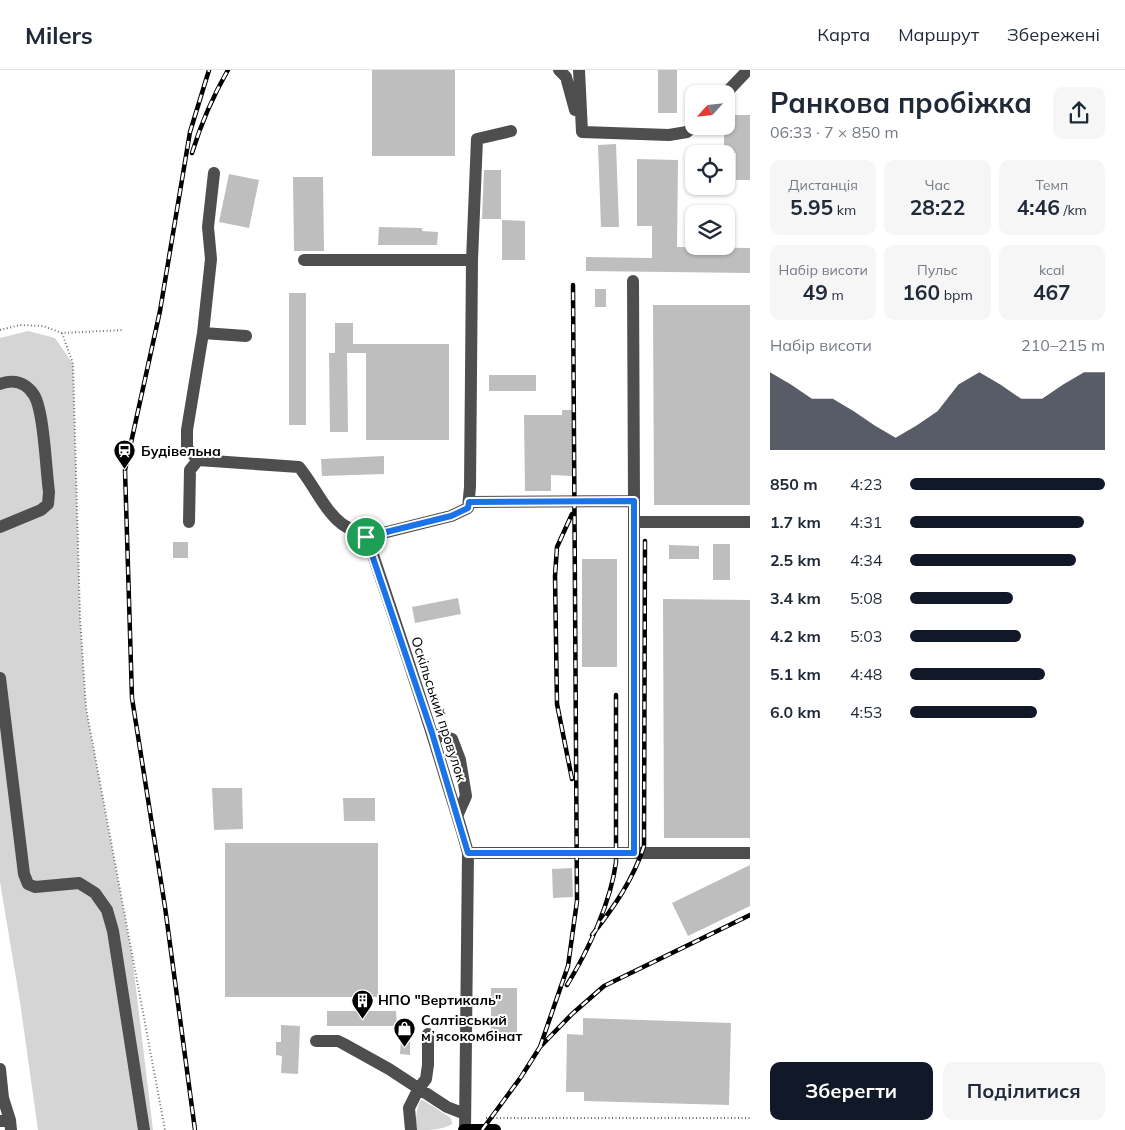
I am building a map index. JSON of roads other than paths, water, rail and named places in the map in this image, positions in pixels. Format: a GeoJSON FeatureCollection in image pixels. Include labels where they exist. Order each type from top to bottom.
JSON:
{"type":"FeatureCollection","features":[{"type":"Feature","properties":{"kind":"main road"},"geometry":{"type":"LineString","coordinates":[[465,1130],[495,1130]]}},
{"type":"Feature","properties":{"kind":"street"},"geometry":{"type":"LineString","coordinates":[[559,70],[566,77],[582,132]]}},
{"type":"Feature","properties":{"kind":"street"},"geometry":{"type":"LineString","coordinates":[[579,70],[582,132]]}},
{"type":"Feature","properties":{"kind":"street"},"geometry":{"type":"LineString","coordinates":[[734,85],[748,70]]}},
{"type":"Feature","properties":{"kind":"street"},"geometry":{"type":"LineString","coordinates":[[214,173],[208,227],[211,259],[203,333],[187,430],[187,448],[198,460],[299,467],[311,481],[325,505],[342,524],[366,537],[451,516],[468,508],[472,260],[477,139],[511,131]]}},
{"type":"Feature","properties":{"kind":"street"},"geometry":{"type":"LineString","coordinates":[[582,132],[669,135],[685,132]]}},
{"type":"Feature","properties":{"kind":"street"},"geometry":{"type":"LineString","coordinates":[[304,260],[472,260]]}},
{"type":"Feature","properties":{"kind":"street"},"geometry":{"type":"LineString","coordinates":[[633,281],[634,853]]}},
{"type":"Feature","properties":{"kind":"street"},"geometry":{"type":"LineString","coordinates":[[203,333],[246,336]]}},
{"type":"Feature","properties":{"kind":"street"},"geometry":{"type":"LineString","coordinates":[[0,384],[20,382],[34,395],[40,414],[49,492],[48,504],[41,510],[0,527]]}},
{"type":"Feature","properties":{"kind":"street"},"geometry":{"type":"LineString","coordinates":[[189,522],[190,470],[198,460]]}},
{"type":"Feature","properties":{"kind":"street"},"geometry":{"type":"LineString","coordinates":[[469,502],[634,501]]}},
{"type":"Feature","properties":{"kind":"street"},"geometry":{"type":"LineString","coordinates":[[634,522],[750,522]]}},
{"type":"Feature","properties":{"kind":"street","name":"Оскільський провулок"},"geometry":{"type":"LineString","coordinates":[[366,537],[432,733],[458,814],[468,853],[465,1130]]}},
{"type":"Feature","properties":{"kind":"street"},"geometry":{"type":"LineString","coordinates":[[0,678],[24,874],[28,884],[36,887],[79,883],[95,893],[107,910],[113,931],[144,1130]]}},
{"type":"Feature","properties":{"kind":"street"},"geometry":{"type":"LineString","coordinates":[[432,733],[452,739],[460,760],[466,796],[458,814]]}},
{"type":"Feature","properties":{"kind":"street"},"geometry":{"type":"LineString","coordinates":[[468,853],[750,853]]}},
{"type":"Feature","properties":{"kind":"street"},"geometry":{"type":"LineString","coordinates":[[410,1130],[409,1108],[426,1079],[428,1034]]}},
{"type":"Feature","properties":{"kind":"street"},"geometry":{"type":"LineString","coordinates":[[316,1041],[338,1041],[389,1069],[447,1107],[465,1114]]}},
{"type":"Feature","properties":{"kind":"street"},"geometry":{"type":"LineString","coordinates":[[0,1069],[7,1124]]}},
{"type":"Feature","properties":{"kind":"railway"},"geometry":{"type":"LineString","coordinates":[[195,1130],[165,907],[132,698],[125,470],[160,311],[190,132],[209,70]]}},
{"type":"Feature","properties":{"kind":"railway"},"geometry":{"type":"LineString","coordinates":[[192,153],[208,110],[228,70]]}},
{"type":"Feature","properties":{"kind":"railway"},"geometry":{"type":"LineString","coordinates":[[540,1047],[568,966],[577,901],[573,285]]}},
{"type":"Feature","properties":{"kind":"railway"},"geometry":{"type":"LineString","coordinates":[[572,514],[557,547],[555,576],[557,704],[572,779]]}},
{"type":"Feature","properties":{"kind":"railway"},"geometry":{"type":"LineString","coordinates":[[592,935],[622,893],[644,846],[645,541]]}},
{"type":"Feature","properties":{"kind":"railway"},"geometry":{"type":"LineString","coordinates":[[567,985],[598,926],[609,893],[616,862],[616,695]]}},
{"type":"Feature","properties":{"kind":"railway"},"geometry":{"type":"LineString","coordinates":[[482,1130],[521,1077],[540,1047],[572,1014],[604,986],[750,915]]}},
{"type":"Feature","properties":{"kind":"place","name":"Будівельна"},"geometry":{"type":"Point","coordinates":[125,470]}},
{"type":"Feature","properties":{"kind":"place","name":"НПО \"Вертикаль\""},"geometry":{"type":"Point","coordinates":[362,1019]}},
{"type":"Feature","properties":{"kind":"place","name":"Салтівський мʼясокомбінат"},"geometry":{"type":"Point","coordinates":[405,1047]}}]}
